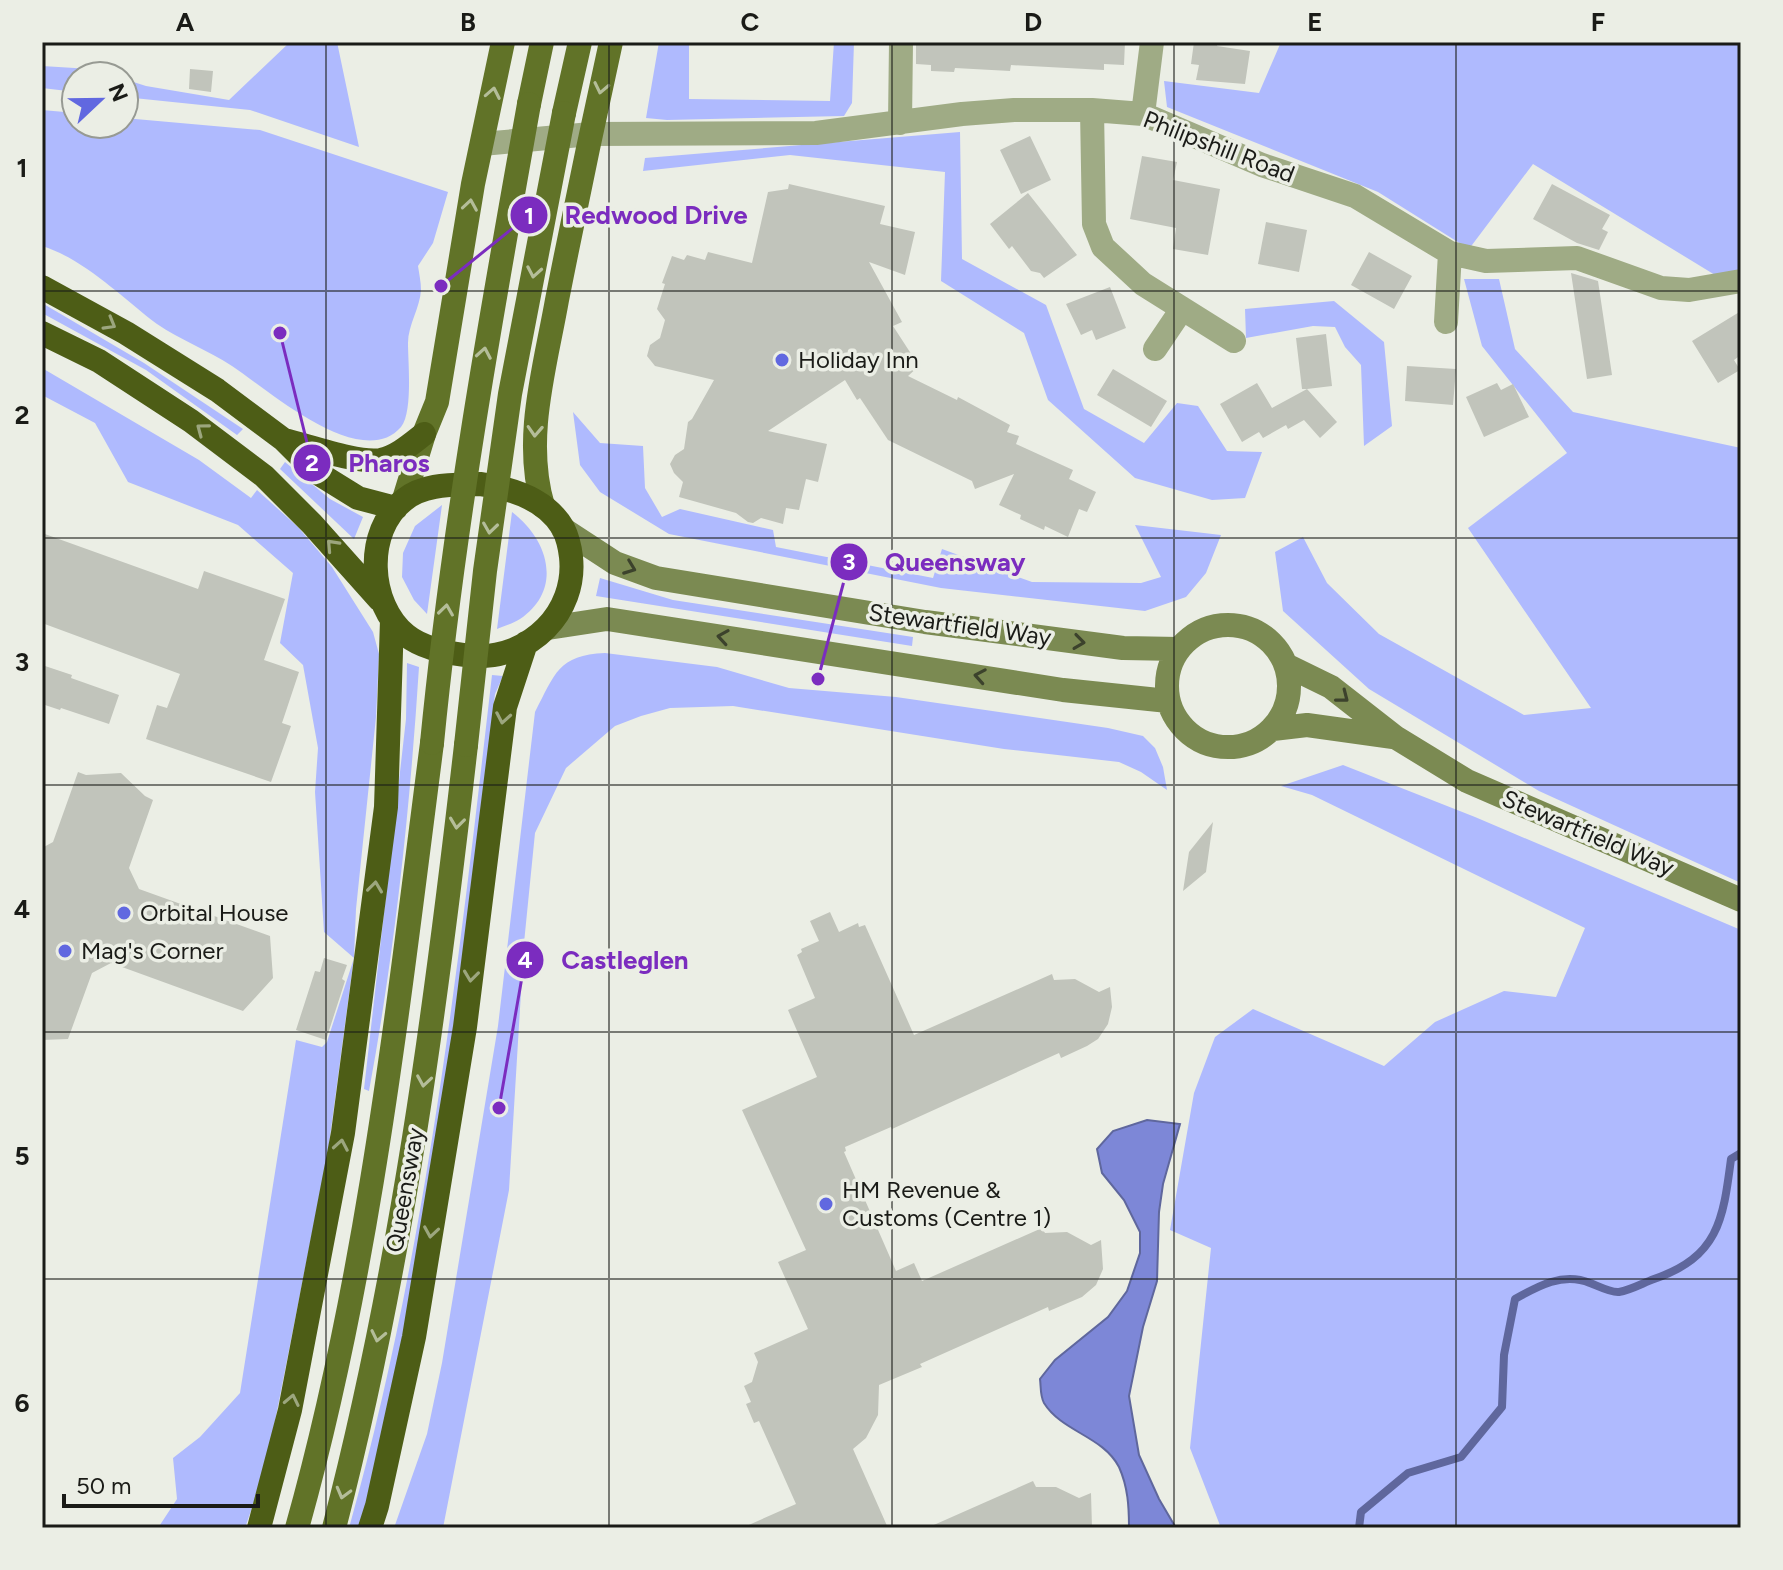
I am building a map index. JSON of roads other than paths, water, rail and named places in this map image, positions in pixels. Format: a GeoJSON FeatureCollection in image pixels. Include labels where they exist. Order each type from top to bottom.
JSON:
{"type":"FeatureCollection","features":[{"type":"Feature","properties":{"kind":"highway"},"geometry":{"type":"LineString","coordinates":[[42,287],[126,333],[206,383],[284,440],[316,472],[358,498],[400,504]]}},
{"type":"Feature","properties":{"kind":"highway"},"geometry":{"type":"LineString","coordinates":[[42,333],[99,361],[191,421],[264,476],[312,524],[387,612],[407,636],[426,646],[477,656],[500,653],[526,643],[548,628],[559,614],[568,594],[572,569],[570,549],[563,529],[543,506],[507,489],[480,484],[438,486],[419,491],[400,504],[383,530],[375,563],[377,584],[387,612],[386,807],[343,1133],[292,1398],[259,1528]]}},
{"type":"Feature","properties":{"kind":"highway"},"geometry":{"type":"LineString","coordinates":[[284,440],[349,457],[374,460],[401,452],[424,434]]}},
{"type":"Feature","properties":{"kind":"highway","name":"Queensway"},"geometry":{"type":"LineString","coordinates":[[370,1528],[414,1337],[465,1027],[505,707],[526,643]]}},
{"type":"Feature","properties":{"kind":"main road"},"geometry":{"type":"LineString","coordinates":[[400,504],[437,402],[503,42]]}},
{"type":"Feature","properties":{"kind":"main road","name":"Queensway"},"geometry":{"type":"LineString","coordinates":[[297,1528],[321,1433],[360,1250],[389,1076],[432,743],[442,638],[481,370],[542,42]]}},
{"type":"Feature","properties":{"kind":"main road","name":"Queensway"},"geometry":{"type":"LineString","coordinates":[[334,1528],[352,1458],[401,1223],[434,1015],[474,653],[510,394],[580,42]]}},
{"type":"Feature","properties":{"kind":"main road"},"geometry":{"type":"LineString","coordinates":[[543,506],[536,483],[536,416],[582,168],[611,42]]}},
{"type":"Feature","properties":{"kind":"street"},"geometry":{"type":"LineString","coordinates":[[900,123],[901,42]]}},
{"type":"Feature","properties":{"kind":"street"},"geometry":{"type":"LineString","coordinates":[[1143,114],[1152,42]]}},
{"type":"Feature","properties":{"kind":"street","name":"Philipshill Road"},"geometry":{"type":"LineString","coordinates":[[482,144],[591,134],[816,133],[1014,110],[1092,110],[1143,114],[1262,165],[1355,196],[1450,253],[1486,261],[1577,258],[1661,288],[1689,290],[1741,281]]}},
{"type":"Feature","properties":{"kind":"street"},"geometry":{"type":"LineString","coordinates":[[1092,110],[1094,224],[1103,247],[1143,284],[1234,341]]}},
{"type":"Feature","properties":{"kind":"street"},"geometry":{"type":"LineString","coordinates":[[1446,322],[1450,253]]}},
{"type":"Feature","properties":{"kind":"street"},"geometry":{"type":"LineString","coordinates":[[1155,349],[1182,309]]}},
{"type":"Feature","properties":{"kind":"street","name":"Stewartfield Way"},"geometry":{"type":"LineString","coordinates":[[563,529],[615,563],[656,578],[925,622],[1123,648],[1179,649]]}},
{"type":"Feature","properties":{"kind":"street","name":"Stewartfield Way"},"geometry":{"type":"LineString","coordinates":[[548,628],[607,619],[1063,690],[1168,701]]}},
{"type":"Feature","properties":{"kind":"street"},"geometry":{"type":"LineString","coordinates":[[1233,625],[1249,628],[1263,636],[1277,649],[1286,665],[1290,682],[1289,699],[1273,729],[1250,744],[1221,748],[1202,742],[1187,732],[1175,718],[1168,701],[1170,665],[1179,649],[1202,630],[1233,625]]}},
{"type":"Feature","properties":{"kind":"street","name":"Stewartfield Way"},"geometry":{"type":"LineString","coordinates":[[1286,665],[1331,687],[1395,737],[1467,781],[1741,900]]}},
{"type":"Feature","properties":{"kind":"street","name":"Stewartfield Way"},"geometry":{"type":"LineString","coordinates":[[1273,729],[1307,725],[1395,737]]}},
{"type":"Feature","properties":{"kind":"waterway"},"geometry":{"type":"LineString","coordinates":[[1359,1528],[1361,1512],[1408,1473],[1461,1457],[1502,1407],[1504,1355],[1515,1299],[1542,1285],[1570,1279],[1619,1292],[1692,1260],[1714,1234],[1725,1201],[1731,1159],[1741,1153]]}},
{"type":"Feature","properties":{"kind":"place","name":"Redwood Drive"},"geometry":{"type":"Point","coordinates":[441,286]}},
{"type":"Feature","properties":{"kind":"place","name":"Pharos"},"geometry":{"type":"Point","coordinates":[280,333]}},
{"type":"Feature","properties":{"kind":"place","name":"Holiday Inn"},"geometry":{"type":"Point","coordinates":[782,360]}},
{"type":"Feature","properties":{"kind":"place","name":"Queensway"},"geometry":{"type":"Point","coordinates":[818,679]}},
{"type":"Feature","properties":{"kind":"place","name":"Orbital House"},"geometry":{"type":"Point","coordinates":[124,913]}},
{"type":"Feature","properties":{"kind":"place","name":"Mag's Corner"},"geometry":{"type":"Point","coordinates":[65,951]}},
{"type":"Feature","properties":{"kind":"place","name":"Castleglen"},"geometry":{"type":"Point","coordinates":[499,1108]}},
{"type":"Feature","properties":{"kind":"place","name":"HM Revenue & Customs (Centre 1)"},"geometry":{"type":"Point","coordinates":[826,1204]}}]}
